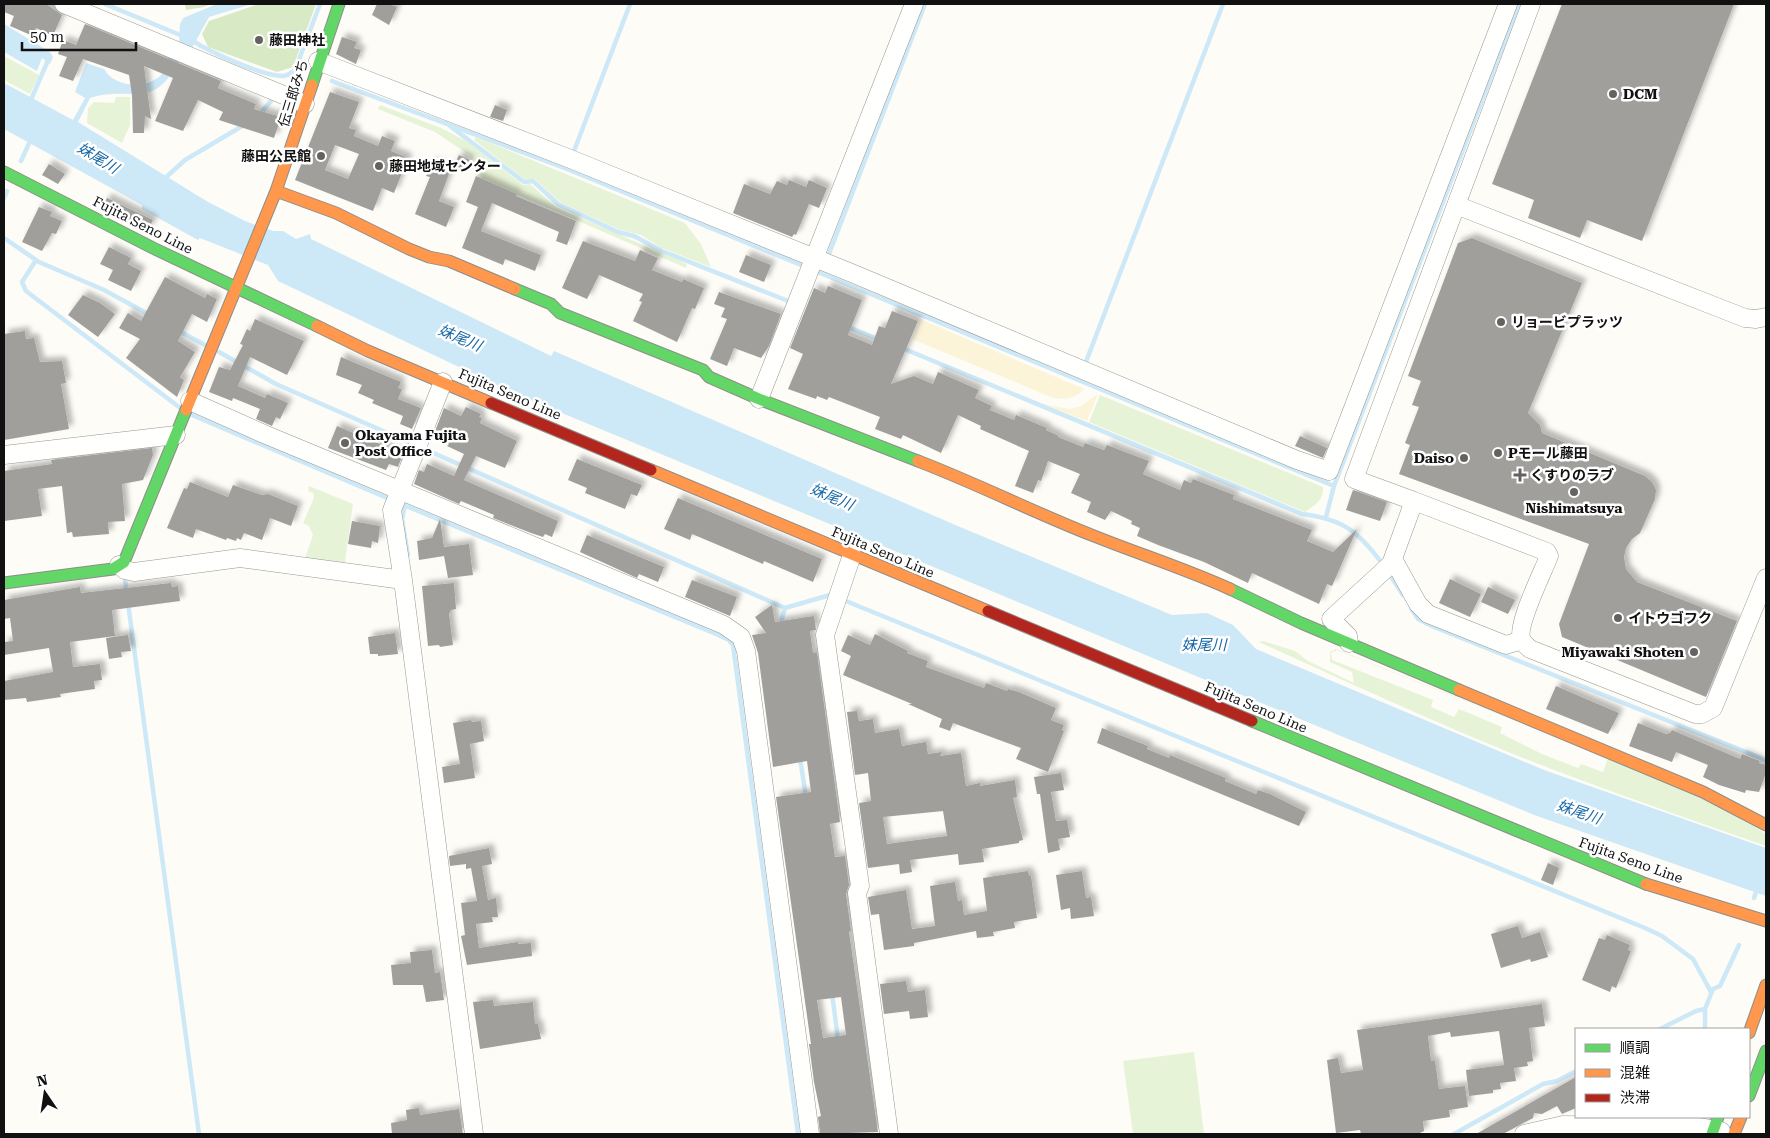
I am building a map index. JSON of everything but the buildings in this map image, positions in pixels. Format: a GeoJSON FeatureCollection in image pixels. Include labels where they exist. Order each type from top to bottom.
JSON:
{"type":"FeatureCollection","features":[{"type":"Feature","properties":{"kind":"main road","name":"伝三郎みち"},"geometry":{"type":"LineString","coordinates":[[126,569],[124,562],[293,147],[318,62],[340,4]]}},
{"type":"Feature","properties":{"kind":"main road","name":"Fujita Seno Line"},"geometry":{"type":"LineString","coordinates":[[4,172],[236,288],[368,351],[852,555],[1553,846],[1647,884],[1766,921]]}},
{"type":"Feature","properties":{"kind":"main road"},"geometry":{"type":"LineString","coordinates":[[276,191],[336,213],[409,249],[429,257],[449,261],[551,304],[560,313],[703,370],[709,376],[759,399],[976,483],[1093,536],[1199,575],[1301,623],[1703,792],[1766,825]]}},
{"type":"Feature","properties":{"kind":"main road"},"geometry":{"type":"LineString","coordinates":[[4,583],[126,569]]}},
{"type":"Feature","properties":{"kind":"main road"},"geometry":{"type":"LineString","coordinates":[[1750,1029],[1766,985]]}},
{"type":"Feature","properties":{"kind":"main road"},"geometry":{"type":"LineString","coordinates":[[1750,1093],[1766,1051]]}},
{"type":"Feature","properties":{"kind":"main road"},"geometry":{"type":"LineString","coordinates":[[1732,1134],[1740,1118]]}},
{"type":"Feature","properties":{"kind":"street"},"geometry":{"type":"LineString","coordinates":[[64,4],[306,104]]}},
{"type":"Feature","properties":{"kind":"street"},"geometry":{"type":"LineString","coordinates":[[759,399],[796,305],[818,265],[914,4]]}},
{"type":"Feature","properties":{"kind":"street"},"geometry":{"type":"LineString","coordinates":[[1340,474],[1508,4]]}},
{"type":"Feature","properties":{"kind":"street"},"geometry":{"type":"LineString","coordinates":[[1340,474],[1456,205],[1532,4]]}},
{"type":"Feature","properties":{"kind":"street"},"geometry":{"type":"LineString","coordinates":[[318,62],[573,160],[818,265],[1082,370],[1298,460],[1414,501],[1547,552],[1549,556],[1520,632],[1522,640],[1530,649],[1694,714],[1702,714],[1713,708],[1766,578]]}},
{"type":"Feature","properties":{"kind":"street"},"geometry":{"type":"LineString","coordinates":[[1456,205],[1745,318],[1756,319],[1766,317]]}},
{"type":"Feature","properties":{"kind":"street"},"geometry":{"type":"LineString","coordinates":[[443,382],[397,497],[403,580],[474,1134]]}},
{"type":"Feature","properties":{"kind":"street"},"geometry":{"type":"LineString","coordinates":[[189,403],[397,497],[724,625],[741,637],[746,652],[810,1134]]}},
{"type":"Feature","properties":{"kind":"street"},"geometry":{"type":"LineString","coordinates":[[4,455],[176,435]]}},
{"type":"Feature","properties":{"kind":"street"},"geometry":{"type":"LineString","coordinates":[[1301,623],[1331,619],[1387,566],[1414,501]]}},
{"type":"Feature","properties":{"kind":"street"},"geometry":{"type":"LineString","coordinates":[[852,555],[825,635],[860,886],[857,894],[889,1134]]}},
{"type":"Feature","properties":{"kind":"street"},"geometry":{"type":"LineString","coordinates":[[126,569],[240,558],[403,580]]}},
{"type":"Feature","properties":{"kind":"street"},"geometry":{"type":"LineString","coordinates":[[1387,566],[1428,614],[1506,646],[1522,640]]}},
{"type":"Feature","properties":{"kind":"street"},"geometry":{"type":"LineString","coordinates":[[1331,619],[1348,636],[1349,643]]}},
{"type":"Feature","properties":{"kind":"street"},"geometry":{"type":"LineString","coordinates":[[1524,1134],[1563,1125],[1715,1126],[1732,1134]]}},
{"type":"Feature","properties":{"kind":"green space"},"geometry":{"type":"Polygon","coordinates":[[[185,4],[211,4],[186,10],[185,4]]]}},
{"type":"Feature","properties":{"kind":"green space","name":"藤田神社"},"geometry":{"type":"Polygon","coordinates":[[[259,4],[316,4],[293,67],[277,72],[208,47],[202,34],[209,21],[259,4]]]}},
{"type":"Feature","properties":{"kind":"green space"},"geometry":{"type":"Polygon","coordinates":[[[4,56],[39,75],[30,94],[4,80],[4,56]]]}},
{"type":"Feature","properties":{"kind":"green space"},"geometry":{"type":"Polygon","coordinates":[[[116,97],[130,97],[130,125],[122,143],[87,123],[88,108],[94,102],[114,103],[116,97]]]}},
{"type":"Feature","properties":{"kind":"green space"},"geometry":{"type":"Polygon","coordinates":[[[380,105],[441,128],[466,141],[523,185],[530,184],[556,207],[687,264],[686,268],[478,177],[470,165],[471,156],[435,132],[378,109],[380,105]]]}},
{"type":"Feature","properties":{"kind":"green space"},"geometry":{"type":"Polygon","coordinates":[[[476,137],[685,223],[701,244],[711,267],[662,248],[641,235],[618,229],[560,202],[535,179],[524,179],[474,140],[476,137]]]}},
{"type":"Feature","properties":{"kind":"green space"},"geometry":{"type":"Polygon","coordinates":[[[1100,395],[1323,487],[1322,495],[1318,502],[1305,512],[1089,422],[1100,395]]]}},
{"type":"Feature","properties":{"kind":"green space"},"geometry":{"type":"Polygon","coordinates":[[[309,486],[353,504],[344,568],[303,564],[313,535],[309,526],[303,523],[314,498],[313,493],[308,491],[309,486]]]}},
{"type":"Feature","properties":{"kind":"green space"},"geometry":{"type":"Polygon","coordinates":[[[1263,641],[1295,651],[1308,661],[1354,683],[1352,672],[1330,662],[1330,652],[1336,649],[1714,800],[1766,834],[1766,846],[1607,790],[1513,754],[1259,642],[1263,641]],[[1337,650],[1331,653],[1332,660],[1433,700],[1431,707],[1454,717],[1459,709],[1502,727],[1500,733],[1542,754],[1578,768],[1581,764],[1603,772],[1608,758],[1337,650]]]}},
{"type":"Feature","properties":{"kind":"green space"},"geometry":{"type":"Polygon","coordinates":[[[1194,1052],[1204,1134],[1133,1134],[1123,1061],[1194,1052]]]}},
{"type":"Feature","properties":{"kind":"sand"},"geometry":{"type":"Polygon","coordinates":[[[920,319],[1084,389],[1070,398],[1053,398],[912,339],[920,319]]]}},
{"type":"Feature","properties":{"kind":"sand"},"geometry":{"type":"Polygon","coordinates":[[[1098,394],[1087,421],[1042,404],[1070,409],[1081,406],[1098,394]]]}},
{"type":"Feature","properties":{"kind":"water"},"geometry":{"type":"Polygon","coordinates":[[[217,4],[252,4],[209,17],[192,48],[179,43],[180,24],[183,18],[217,4]]]}},
{"type":"Feature","properties":{"kind":"water"},"geometry":{"type":"Polygon","coordinates":[[[4,24],[50,52],[53,57],[50,64],[42,58],[37,71],[4,52],[4,24]]]}},
{"type":"Feature","properties":{"kind":"water","name":"妹尾川"},"geometry":{"type":"Polygon","coordinates":[[[168,54],[180,60],[169,77],[159,87],[150,92],[140,94],[105,95],[90,98],[78,122],[208,202],[245,221],[273,231],[283,231],[296,239],[310,234],[311,239],[551,356],[554,351],[960,527],[1172,615],[1207,613],[1233,625],[1256,649],[1544,770],[1766,848],[1766,896],[1537,816],[516,394],[278,281],[268,265],[200,238],[198,240],[142,209],[142,205],[4,129],[4,83],[73,120],[85,98],[75,92],[86,63],[104,69],[111,77],[121,82],[132,85],[143,84],[153,81],[162,74],[167,65],[168,54]]]}},
{"type":"Feature","properties":{"kind":"waterway"},"geometry":{"type":"LineString","coordinates":[[105,4],[185,37]]}},
{"type":"Feature","properties":{"kind":"waterway"},"geometry":{"type":"LineString","coordinates":[[191,40],[211,51],[251,68],[286,76],[295,70],[320,4]]}},
{"type":"Feature","properties":{"kind":"waterway"},"geometry":{"type":"LineString","coordinates":[[574,151],[630,4]]}},
{"type":"Feature","properties":{"kind":"waterway"},"geometry":{"type":"LineString","coordinates":[[827,259],[925,4]]}},
{"type":"Feature","properties":{"kind":"waterway"},"geometry":{"type":"LineString","coordinates":[[1084,367],[1223,4]]}},
{"type":"Feature","properties":{"kind":"waterway"},"geometry":{"type":"LineString","coordinates":[[1326,517],[1334,486],[1519,4]]}},
{"type":"Feature","properties":{"kind":"waterway"},"geometry":{"type":"LineString","coordinates":[[30,102],[49,58]]}},
{"type":"Feature","properties":{"kind":"waterway"},"geometry":{"type":"LineString","coordinates":[[332,81],[567,169],[806,267]]}},
{"type":"Feature","properties":{"kind":"waterway"},"geometry":{"type":"LineString","coordinates":[[259,115],[271,101]]}},
{"type":"Feature","properties":{"kind":"waterway"},"geometry":{"type":"LineString","coordinates":[[446,123],[524,182],[533,181],[558,204],[618,232],[634,236],[662,251],[793,303]]}},
{"type":"Feature","properties":{"kind":"waterway"},"geometry":{"type":"LineString","coordinates":[[164,179],[185,160],[244,125]]}},
{"type":"Feature","properties":{"kind":"waterway"},"geometry":{"type":"LineString","coordinates":[[21,161],[31,139]]}},
{"type":"Feature","properties":{"kind":"waterway"},"geometry":{"type":"LineString","coordinates":[[4,198],[7,191]]}},
{"type":"Feature","properties":{"kind":"waterway"},"geometry":{"type":"LineString","coordinates":[[4,238],[39,262],[104,290],[150,315]]}},
{"type":"Feature","properties":{"kind":"waterway"},"geometry":{"type":"LineString","coordinates":[[36,260],[22,282],[26,291],[179,407]]}},
{"type":"Feature","properties":{"kind":"waterway"},"geometry":{"type":"LineString","coordinates":[[813,270],[1334,486]]}},
{"type":"Feature","properties":{"kind":"waterway"},"geometry":{"type":"LineString","coordinates":[[846,326],[878,339]]}},
{"type":"Feature","properties":{"kind":"waterway"},"geometry":{"type":"LineString","coordinates":[[179,331],[205,345]]}},
{"type":"Feature","properties":{"kind":"waterway"},"geometry":{"type":"LineString","coordinates":[[902,348],[1302,514],[1329,519],[1358,536],[1367,544],[1384,566]]}},
{"type":"Feature","properties":{"kind":"waterway"},"geometry":{"type":"LineString","coordinates":[[219,352],[276,384],[415,445]]}},
{"type":"Feature","properties":{"kind":"waterway"},"geometry":{"type":"LineString","coordinates":[[192,415],[392,500]]}},
{"type":"Feature","properties":{"kind":"waterway"},"geometry":{"type":"LineString","coordinates":[[422,448],[785,608],[830,595],[833,597]]}},
{"type":"Feature","properties":{"kind":"waterway"},"geometry":{"type":"LineString","coordinates":[[399,503],[716,634],[729,640],[733,645],[798,1134]]}},
{"type":"Feature","properties":{"kind":"waterway"},"geometry":{"type":"LineString","coordinates":[[405,505],[402,519],[408,555]]}},
{"type":"Feature","properties":{"kind":"waterway"},"geometry":{"type":"LineString","coordinates":[[1388,572],[1403,595]]}},
{"type":"Feature","properties":{"kind":"waterway"},"geometry":{"type":"LineString","coordinates":[[127,593],[125,580],[128,573]]}},
{"type":"Feature","properties":{"kind":"waterway"},"geometry":{"type":"LineString","coordinates":[[841,599],[1645,928],[1662,936],[1693,959],[1711,992]]}},
{"type":"Feature","properties":{"kind":"waterway"},"geometry":{"type":"LineString","coordinates":[[128,603],[199,1134]]}},
{"type":"Feature","properties":{"kind":"waterway"},"geometry":{"type":"LineString","coordinates":[[783,626],[782,618],[785,608]]}},
{"type":"Feature","properties":{"kind":"waterway"},"geometry":{"type":"LineString","coordinates":[[1411,608],[1418,619],[1434,627],[1766,760]]}},
{"type":"Feature","properties":{"kind":"waterway"},"geometry":{"type":"LineString","coordinates":[[800,758],[806,797]]}},
{"type":"Feature","properties":{"kind":"waterway"},"geometry":{"type":"LineString","coordinates":[[1754,898],[1757,889]]}},
{"type":"Feature","properties":{"kind":"waterway"},"geometry":{"type":"LineString","coordinates":[[1705,1028],[1705,1009],[1713,989],[1720,986],[1739,945]]}},
{"type":"Feature","properties":{"kind":"waterway"},"geometry":{"type":"LineString","coordinates":[[832,993],[838,1040]]}},
{"type":"Feature","properties":{"kind":"waterway"},"geometry":{"type":"LineString","coordinates":[[1662,1028],[1696,1011],[1705,1009]]}},
{"type":"Feature","properties":{"kind":"waterway"},"geometry":{"type":"LineString","coordinates":[[1454,1134],[1543,1084],[1557,1081],[1575,1072]]}},
{"type":"Feature","properties":{"kind":"traffic: fast"},"geometry":{"type":"LineString","coordinates":[[312,85],[339,4]]}},
{"type":"Feature","properties":{"kind":"traffic: fast"},"geometry":{"type":"LineString","coordinates":[[4,172],[153,248],[317,326]]}},
{"type":"Feature","properties":{"kind":"traffic: fast"},"geometry":{"type":"LineString","coordinates":[[515,289],[551,304],[560,313],[703,370],[709,377],[759,399],[918,461]]}},
{"type":"Feature","properties":{"kind":"traffic: fast"},"geometry":{"type":"LineString","coordinates":[[4,583],[113,569],[124,562],[186,410]]}},
{"type":"Feature","properties":{"kind":"traffic: fast"},"geometry":{"type":"LineString","coordinates":[[1230,589],[1301,623],[1459,690]]}},
{"type":"Feature","properties":{"kind":"traffic: fast"},"geometry":{"type":"LineString","coordinates":[[1252,721],[1646,884]]}},
{"type":"Feature","properties":{"kind":"traffic: fast"},"geometry":{"type":"LineString","coordinates":[[1750,1093],[1766,1051]]}},
{"type":"Feature","properties":{"kind":"traffic: fast"},"geometry":{"type":"LineString","coordinates":[[1712,1134],[1718,1118]]}},
{"type":"Feature","properties":{"kind":"traffic: slow"},"geometry":{"type":"LineString","coordinates":[[186,410],[276,191],[312,85]]}},
{"type":"Feature","properties":{"kind":"traffic: slow"},"geometry":{"type":"LineString","coordinates":[[276,191],[336,213],[409,249],[429,257],[449,261],[515,289]]}},
{"type":"Feature","properties":{"kind":"traffic: slow"},"geometry":{"type":"LineString","coordinates":[[317,326],[368,351],[491,403]]}},
{"type":"Feature","properties":{"kind":"traffic: slow"},"geometry":{"type":"LineString","coordinates":[[918,461],[1072,527],[1230,589]]}},
{"type":"Feature","properties":{"kind":"traffic: slow"},"geometry":{"type":"LineString","coordinates":[[651,470],[988,611]]}},
{"type":"Feature","properties":{"kind":"traffic: slow"},"geometry":{"type":"LineString","coordinates":[[1459,690],[1703,792],[1766,825]]}},
{"type":"Feature","properties":{"kind":"traffic: slow"},"geometry":{"type":"LineString","coordinates":[[1646,884],[1766,921]]}},
{"type":"Feature","properties":{"kind":"traffic: slow"},"geometry":{"type":"LineString","coordinates":[[1750,1030],[1766,985]]}},
{"type":"Feature","properties":{"kind":"traffic: slow"},"geometry":{"type":"LineString","coordinates":[[1734,1134],[1741,1118]]}},
{"type":"Feature","properties":{"kind":"traffic: jam"},"geometry":{"type":"LineString","coordinates":[[491,403],[651,470]]}},
{"type":"Feature","properties":{"kind":"traffic: jam"},"geometry":{"type":"LineString","coordinates":[[988,611],[1252,721]]}},
{"type":"Feature","properties":{"kind":"place","name":"藤田神社"},"geometry":{"type":"Point","coordinates":[259,40]}},
{"type":"Feature","properties":{"kind":"place","name":"DCM"},"geometry":{"type":"Point","coordinates":[1613,94]}},
{"type":"Feature","properties":{"kind":"place","name":"藤田公民館"},"geometry":{"type":"Point","coordinates":[321,156]}},
{"type":"Feature","properties":{"kind":"place","name":"藤田地域センター"},"geometry":{"type":"Point","coordinates":[379,166]}},
{"type":"Feature","properties":{"kind":"place","name":"リョービプラッツ"},"geometry":{"type":"Point","coordinates":[1501,322]}},
{"type":"Feature","properties":{"kind":"place","name":"Okayama Fujita Post Office"},"geometry":{"type":"Point","coordinates":[345,443]}},
{"type":"Feature","properties":{"kind":"place","name":"Pモール藤田"},"geometry":{"type":"Point","coordinates":[1498,453]}},
{"type":"Feature","properties":{"kind":"place","name":"Daiso"},"geometry":{"type":"Point","coordinates":[1464,458]}},
{"type":"Feature","properties":{"kind":"place","name":"くすりのラブ"},"geometry":{"type":"Point","coordinates":[1520,475]}},
{"type":"Feature","properties":{"kind":"place","name":"Nishimatsuya"},"geometry":{"type":"Point","coordinates":[1574,492]}},
{"type":"Feature","properties":{"kind":"place","name":"イトウゴフク"},"geometry":{"type":"Point","coordinates":[1618,618]}},
{"type":"Feature","properties":{"kind":"place","name":"Miyawaki Shoten"},"geometry":{"type":"Point","coordinates":[1694,652]}}]}
